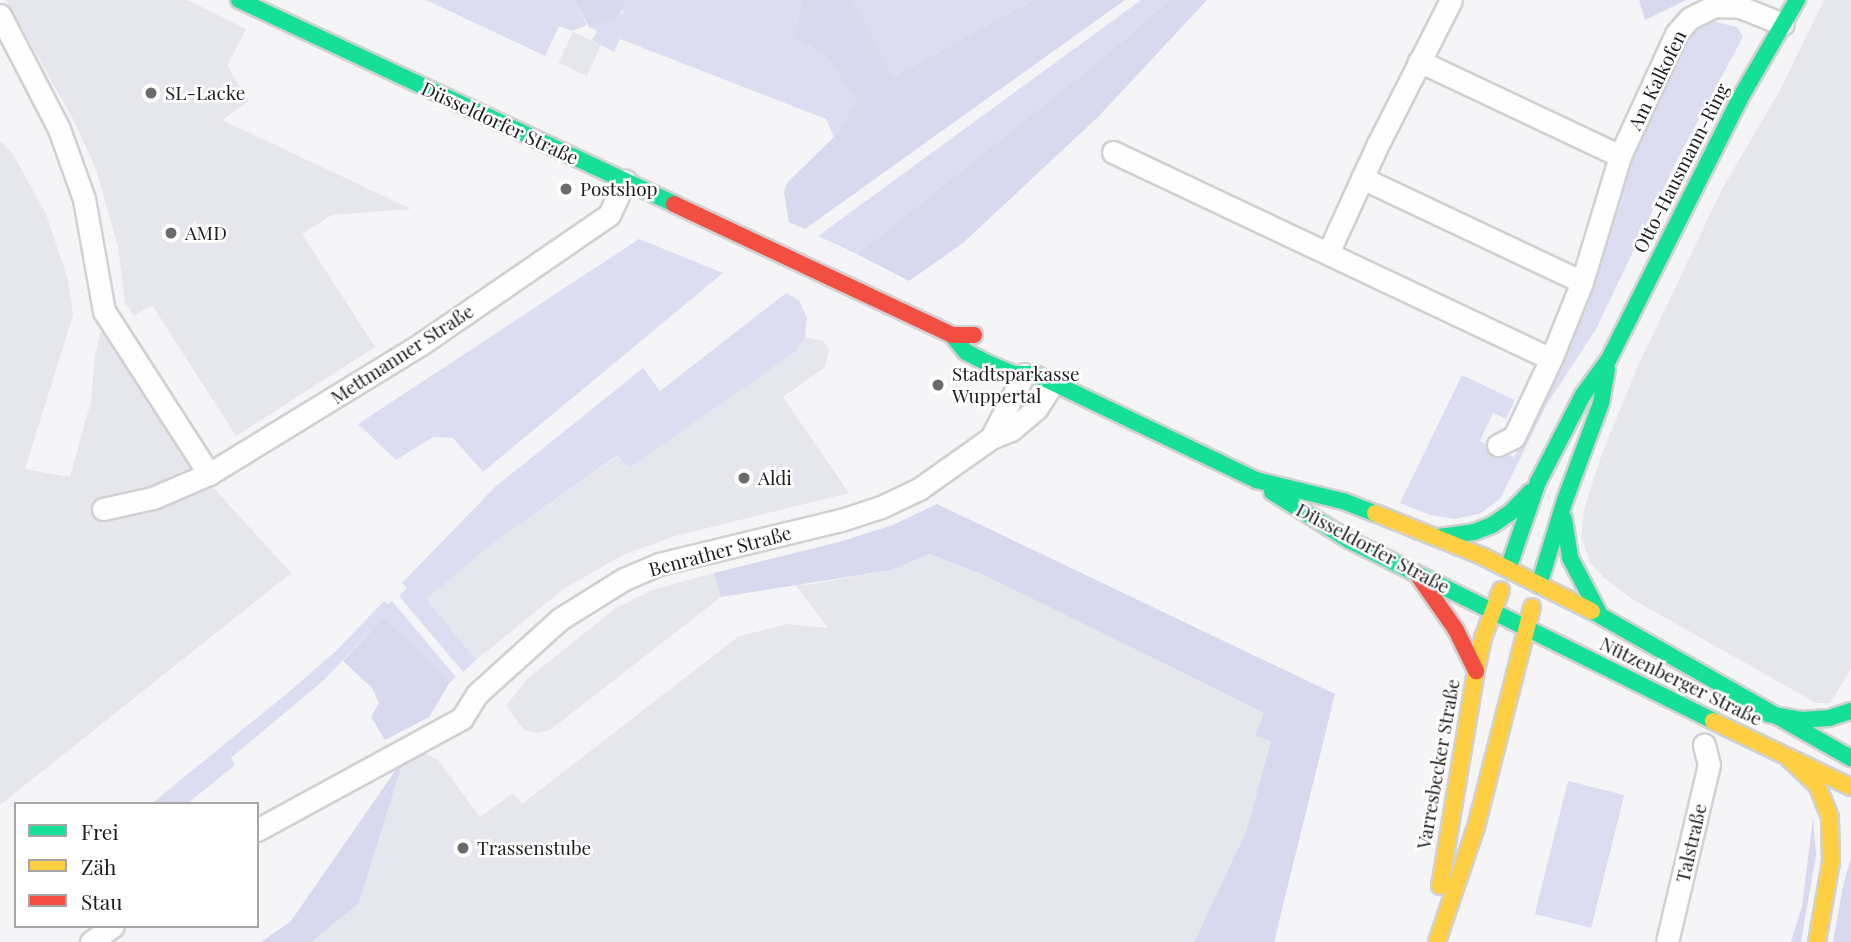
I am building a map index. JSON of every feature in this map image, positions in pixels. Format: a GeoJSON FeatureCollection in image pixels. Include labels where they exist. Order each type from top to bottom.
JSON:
{"type":"FeatureCollection","features":[{"type":"Feature","properties":{"kind":"main road","name":"Düsseldorfer Straße"},"geometry":{"type":"LineString","coordinates":[[239,0],[952,335],[966,352],[1014,374],[1034,372],[1256,480],[1328,528],[1493,611]]}},
{"type":"Feature","properties":{"kind":"main road","name":"Otto-Hausmann-Ring"},"geometry":{"type":"LineString","coordinates":[[1508,569],[1538,482],[1583,395],[1609,359],[1739,100],[1797,0]]}},
{"type":"Feature","properties":{"kind":"main road","name":"Düsseldorfer Straße"},"geometry":{"type":"LineString","coordinates":[[952,335],[975,335],[985,340]]}},
{"type":"Feature","properties":{"kind":"main road","name":"Otto-Hausmann-Ring"},"geometry":{"type":"LineString","coordinates":[[1525,628],[1565,500],[1601,404],[1609,359]]}},
{"type":"Feature","properties":{"kind":"main road","name":"Düsseldorfer Straße"},"geometry":{"type":"LineString","coordinates":[[1256,480],[1343,501],[1439,537],[1508,569]]}},
{"type":"Feature","properties":{"kind":"main road"},"geometry":{"type":"LineString","coordinates":[[1439,537],[1474,532],[1492,525],[1510,513],[1538,482]]}},
{"type":"Feature","properties":{"kind":"main road"},"geometry":{"type":"LineString","coordinates":[[1565,500],[1566,543],[1600,615]]}},
{"type":"Feature","properties":{"kind":"main road","name":"Nützenberger Straße"},"geometry":{"type":"LineString","coordinates":[[1508,569],[1600,615],[1768,714],[1851,758]]}},
{"type":"Feature","properties":{"kind":"main road","name":"Varresbecker Straße"},"geometry":{"type":"LineString","coordinates":[[1438,935],[1440,874],[1476,671],[1508,569]]}},
{"type":"Feature","properties":{"kind":"main road"},"geometry":{"type":"LineString","coordinates":[[1417,574],[1456,630],[1476,671]]}},
{"type":"Feature","properties":{"kind":"main road","name":"Nützenberger Straße"},"geometry":{"type":"LineString","coordinates":[[1493,611],[1789,759],[1851,787]]}},
{"type":"Feature","properties":{"kind":"main road","name":"Varresbecker Straße"},"geometry":{"type":"LineString","coordinates":[[1438,935],[1476,827],[1525,628]]}},
{"type":"Feature","properties":{"kind":"main road"},"geometry":{"type":"LineString","coordinates":[[1768,714],[1801,720],[1829,718],[1851,710]]}},
{"type":"Feature","properties":{"kind":"main road"},"geometry":{"type":"LineString","coordinates":[[1789,759],[1817,785],[1825,801],[1832,832],[1832,862]]}},
{"type":"Feature","properties":{"kind":"main road"},"geometry":{"type":"LineString","coordinates":[[1817,942],[1832,862],[1847,821]]}},
{"type":"Feature","properties":{"kind":"street"},"geometry":{"type":"LineString","coordinates":[[1328,253],[1419,61],[1451,0]]}},
{"type":"Feature","properties":{"kind":"street","name":"Am Kalkofen"},"geometry":{"type":"LineString","coordinates":[[1498,445],[1514,437],[1551,359],[1582,282],[1620,156],[1676,34],[1690,18],[1715,6],[1729,6],[1783,24]]}},
{"type":"Feature","properties":{"kind":"street"},"geometry":{"type":"LineString","coordinates":[[0,15],[59,130],[80,188],[104,312],[209,474]]}},
{"type":"Feature","properties":{"kind":"street"},"geometry":{"type":"LineString","coordinates":[[1419,61],[1620,156]]}},
{"type":"Feature","properties":{"kind":"street"},"geometry":{"type":"LineString","coordinates":[[1113,152],[1551,359]]}},
{"type":"Feature","properties":{"kind":"street"},"geometry":{"type":"LineString","coordinates":[[1363,178],[1582,282]]}},
{"type":"Feature","properties":{"kind":"street","name":"Mettmanner Straße"},"geometry":{"type":"LineString","coordinates":[[103,509],[153,498],[209,474],[421,344],[609,215],[625,180]]}},
{"type":"Feature","properties":{"kind":"street","name":"Benrather Straße"},"geometry":{"type":"LineString","coordinates":[[990,438],[1034,372]]}},
{"type":"Feature","properties":{"kind":"street","name":"Benrather Straße"},"geometry":{"type":"LineString","coordinates":[[259,829],[462,718],[477,694],[560,619],[624,579],[672,561],[841,520],[881,507],[919,489],[990,438],[1011,430],[1036,409],[1034,372]]}},
{"type":"Feature","properties":{"kind":"street","name":"Talstraße"},"geometry":{"type":"LineString","coordinates":[[1667,942],[1709,765],[1704,744]]}},
{"type":"Feature","properties":{"kind":"street"},"geometry":{"type":"LineString","coordinates":[[91,942],[110,928]]}},
{"type":"Feature","properties":{"kind":"shaded area","name":"AMD"},"geometry":{"type":"Polygon","coordinates":[[[6,0],[187,0],[246,29],[227,66],[249,101],[222,120],[411,209],[332,215],[302,234],[375,347],[236,436],[152,305],[134,316],[125,303],[118,247],[96,169],[74,121],[6,0]]]}},
{"type":"Feature","properties":{"kind":"shaded area"},"geometry":{"type":"Polygon","coordinates":[[[426,0],[575,0],[587,25],[572,31],[559,26],[545,56],[426,0]]]}},
{"type":"Feature","properties":{"kind":"shaded area"},"geometry":{"type":"Polygon","coordinates":[[[575,0],[624,0],[625,7],[619,15],[589,27],[575,0]]]}},
{"type":"Feature","properties":{"kind":"shaded area"},"geometry":{"type":"Polygon","coordinates":[[[624,0],[803,0],[793,37],[826,55],[856,102],[834,137],[826,119],[620,39],[614,52],[592,40],[597,31],[589,27],[623,13],[624,0]]]}},
{"type":"Feature","properties":{"kind":"shaded area"},"geometry":{"type":"Polygon","coordinates":[[[803,0],[854,0],[893,77],[1033,0],[1125,0],[805,229],[789,222],[784,192],[787,183],[834,137],[856,102],[826,55],[793,37],[803,0]]]}},
{"type":"Feature","properties":{"kind":"shaded area"},"geometry":{"type":"Polygon","coordinates":[[[854,0],[1033,0],[893,77],[854,0]]]}},
{"type":"Feature","properties":{"kind":"shaded area"},"geometry":{"type":"Polygon","coordinates":[[[1141,0],[1169,0],[1104,57],[857,254],[818,236],[1141,0]]]}},
{"type":"Feature","properties":{"kind":"shaded area"},"geometry":{"type":"Polygon","coordinates":[[[1169,0],[1207,0],[1098,117],[963,243],[909,281],[857,254],[1104,57],[1169,0]]]}},
{"type":"Feature","properties":{"kind":"shaded area"},"geometry":{"type":"Polygon","coordinates":[[[1639,0],[1686,0],[1645,20],[1639,0]]]}},
{"type":"Feature","properties":{"kind":"shaded area"},"geometry":{"type":"Polygon","coordinates":[[[1824,0],[1851,0],[1851,669],[1830,703],[1816,703],[1634,600],[1604,578],[1590,562],[1581,536],[1584,510],[1600,459],[1637,368],[1722,189],[1779,92],[1824,0]]]}},
{"type":"Feature","properties":{"kind":"shaded area"},"geometry":{"type":"Polygon","coordinates":[[[1712,21],[1737,27],[1743,37],[1678,158],[1596,329],[1547,404],[1500,499],[1480,514],[1455,519],[1430,515],[1400,503],[1462,375],[1515,400],[1506,419],[1493,413],[1480,441],[1514,457],[1584,300],[1643,129],[1684,40],[1697,26],[1712,21]]]}},
{"type":"Feature","properties":{"kind":"shaded area"},"geometry":{"type":"Polygon","coordinates":[[[573,32],[601,45],[587,76],[559,63],[573,32]]]}},
{"type":"Feature","properties":{"kind":"shaded area"},"geometry":{"type":"Polygon","coordinates":[[[0,140],[14,156],[46,214],[68,279],[73,315],[25,469],[70,477],[91,401],[95,356],[102,325],[192,464],[291,573],[0,805],[0,140]]]}},
{"type":"Feature","properties":{"kind":"shaded area"},"geometry":{"type":"Polygon","coordinates":[[[639,239],[723,273],[483,472],[453,438],[433,437],[396,460],[358,424],[639,239]]]}},
{"type":"Feature","properties":{"kind":"shaded area"},"geometry":{"type":"Polygon","coordinates":[[[786,293],[799,300],[807,318],[805,337],[795,352],[629,468],[618,455],[493,543],[426,599],[476,660],[463,672],[399,596],[407,588],[402,583],[495,487],[643,368],[660,391],[786,293]]]}},
{"type":"Feature","properties":{"kind":"shaded area"},"geometry":{"type":"Polygon","coordinates":[[[805,337],[823,341],[829,349],[825,367],[783,397],[849,493],[675,536],[623,555],[565,588],[476,660],[425,599],[493,543],[619,455],[628,468],[795,352],[805,337]]]}},
{"type":"Feature","properties":{"kind":"shaded area"},"geometry":{"type":"Polygon","coordinates":[[[937,504],[1335,694],[1274,942],[1194,942],[1246,832],[1271,741],[1255,736],[1264,713],[984,575],[930,554],[891,570],[721,597],[714,573],[839,542],[893,525],[937,504]]]}},
{"type":"Feature","properties":{"kind":"shaded area"},"geometry":{"type":"Polygon","coordinates":[[[930,554],[984,575],[1265,714],[1256,735],[1271,740],[1246,832],[1194,942],[311,942],[359,903],[404,758],[426,754],[438,760],[480,817],[513,793],[522,804],[739,636],[788,624],[828,628],[794,583],[806,585],[891,570],[930,554]]]}},
{"type":"Feature","properties":{"kind":"shaded area"},"geometry":{"type":"Polygon","coordinates":[[[714,573],[721,597],[550,730],[537,733],[524,730],[506,706],[527,679],[616,608],[652,590],[714,573]]]}},
{"type":"Feature","properties":{"kind":"shaded area"},"geometry":{"type":"Polygon","coordinates":[[[384,601],[388,604],[392,601],[456,677],[450,682],[382,619],[323,681],[231,758],[235,765],[189,802],[153,802],[291,690],[337,650],[384,601]]]}},
{"type":"Feature","properties":{"kind":"shaded area"},"geometry":{"type":"Polygon","coordinates":[[[383,618],[450,682],[429,717],[385,740],[371,717],[379,703],[372,688],[343,661],[383,618]]]}},
{"type":"Feature","properties":{"kind":"shaded area"},"geometry":{"type":"Polygon","coordinates":[[[404,758],[359,903],[311,942],[261,942],[291,921],[404,758]]]}},
{"type":"Feature","properties":{"kind":"shaded area"},"geometry":{"type":"Polygon","coordinates":[[[1568,781],[1624,795],[1591,928],[1535,914],[1568,781]]]}},
{"type":"Feature","properties":{"kind":"shaded area"},"geometry":{"type":"Polygon","coordinates":[[[1813,817],[1816,855],[1801,942],[1791,942],[1802,906],[1813,817]]]}},
{"type":"Feature","properties":{"kind":"shaded area"},"geometry":{"type":"Polygon","coordinates":[[[1851,857],[1851,942],[1833,942],[1843,886],[1851,857]]]}},
{"type":"Feature","properties":{"kind":"traffic: fast"},"geometry":{"type":"LineString","coordinates":[[239,0],[674,204]]}},
{"type":"Feature","properties":{"kind":"traffic: fast"},"geometry":{"type":"LineString","coordinates":[[1508,569],[1538,482],[1583,395],[1609,359],[1739,100],[1797,0]]}},
{"type":"Feature","properties":{"kind":"traffic: fast"},"geometry":{"type":"LineString","coordinates":[[952,335],[966,352],[990,364],[1014,374],[1035,374],[1256,480],[1343,501],[1375,513]]}},
{"type":"Feature","properties":{"kind":"traffic: fast"},"geometry":{"type":"LineString","coordinates":[[1539,585],[1565,500],[1601,403],[1607,369]]}},
{"type":"Feature","properties":{"kind":"traffic: fast"},"geometry":{"type":"LineString","coordinates":[[1439,537],[1474,532],[1492,525],[1510,513],[1531,491]]}},
{"type":"Feature","properties":{"kind":"traffic: fast"},"geometry":{"type":"LineString","coordinates":[[1272,492],[1349,540],[1713,721]]}},
{"type":"Feature","properties":{"kind":"traffic: fast"},"geometry":{"type":"LineString","coordinates":[[1564,519],[1570,558],[1600,615]]}},
{"type":"Feature","properties":{"kind":"traffic: fast"},"geometry":{"type":"LineString","coordinates":[[1592,611],[1851,758]]}},
{"type":"Feature","properties":{"kind":"traffic: fast"},"geometry":{"type":"LineString","coordinates":[[1768,714],[1801,720],[1829,718],[1851,711]]}},
{"type":"Feature","properties":{"kind":"traffic: slow"},"geometry":{"type":"LineString","coordinates":[[1375,513],[1482,556],[1592,611]]}},
{"type":"Feature","properties":{"kind":"traffic: slow"},"geometry":{"type":"LineString","coordinates":[[1440,886],[1476,671],[1483,638],[1501,590]]}},
{"type":"Feature","properties":{"kind":"traffic: slow"},"geometry":{"type":"LineString","coordinates":[[1437,942],[1476,827],[1532,607]]}},
{"type":"Feature","properties":{"kind":"traffic: slow"},"geometry":{"type":"LineString","coordinates":[[1713,721],[1851,787]]}},
{"type":"Feature","properties":{"kind":"traffic: slow"},"geometry":{"type":"LineString","coordinates":[[1789,759],[1817,785],[1830,818],[1831,862],[1817,942]]}},
{"type":"Feature","properties":{"kind":"traffic: jam"},"geometry":{"type":"LineString","coordinates":[[674,204],[952,335],[974,335]]}},
{"type":"Feature","properties":{"kind":"traffic: jam"},"geometry":{"type":"LineString","coordinates":[[1417,574],[1456,630],[1476,671]]}},
{"type":"Feature","properties":{"kind":"place","name":"SL-Lacke"},"geometry":{"type":"Point","coordinates":[151,93]}},
{"type":"Feature","properties":{"kind":"place","name":"Postshop"},"geometry":{"type":"Point","coordinates":[566,189]}},
{"type":"Feature","properties":{"kind":"place","name":"AMD"},"geometry":{"type":"Point","coordinates":[171,233]}},
{"type":"Feature","properties":{"kind":"place","name":"Stadtsparkasse Wuppertal"},"geometry":{"type":"Point","coordinates":[938,385]}},
{"type":"Feature","properties":{"kind":"place","name":"Aldi"},"geometry":{"type":"Point","coordinates":[744,478]}},
{"type":"Feature","properties":{"kind":"place","name":"Trassenstube"},"geometry":{"type":"Point","coordinates":[463,848]}}]}
